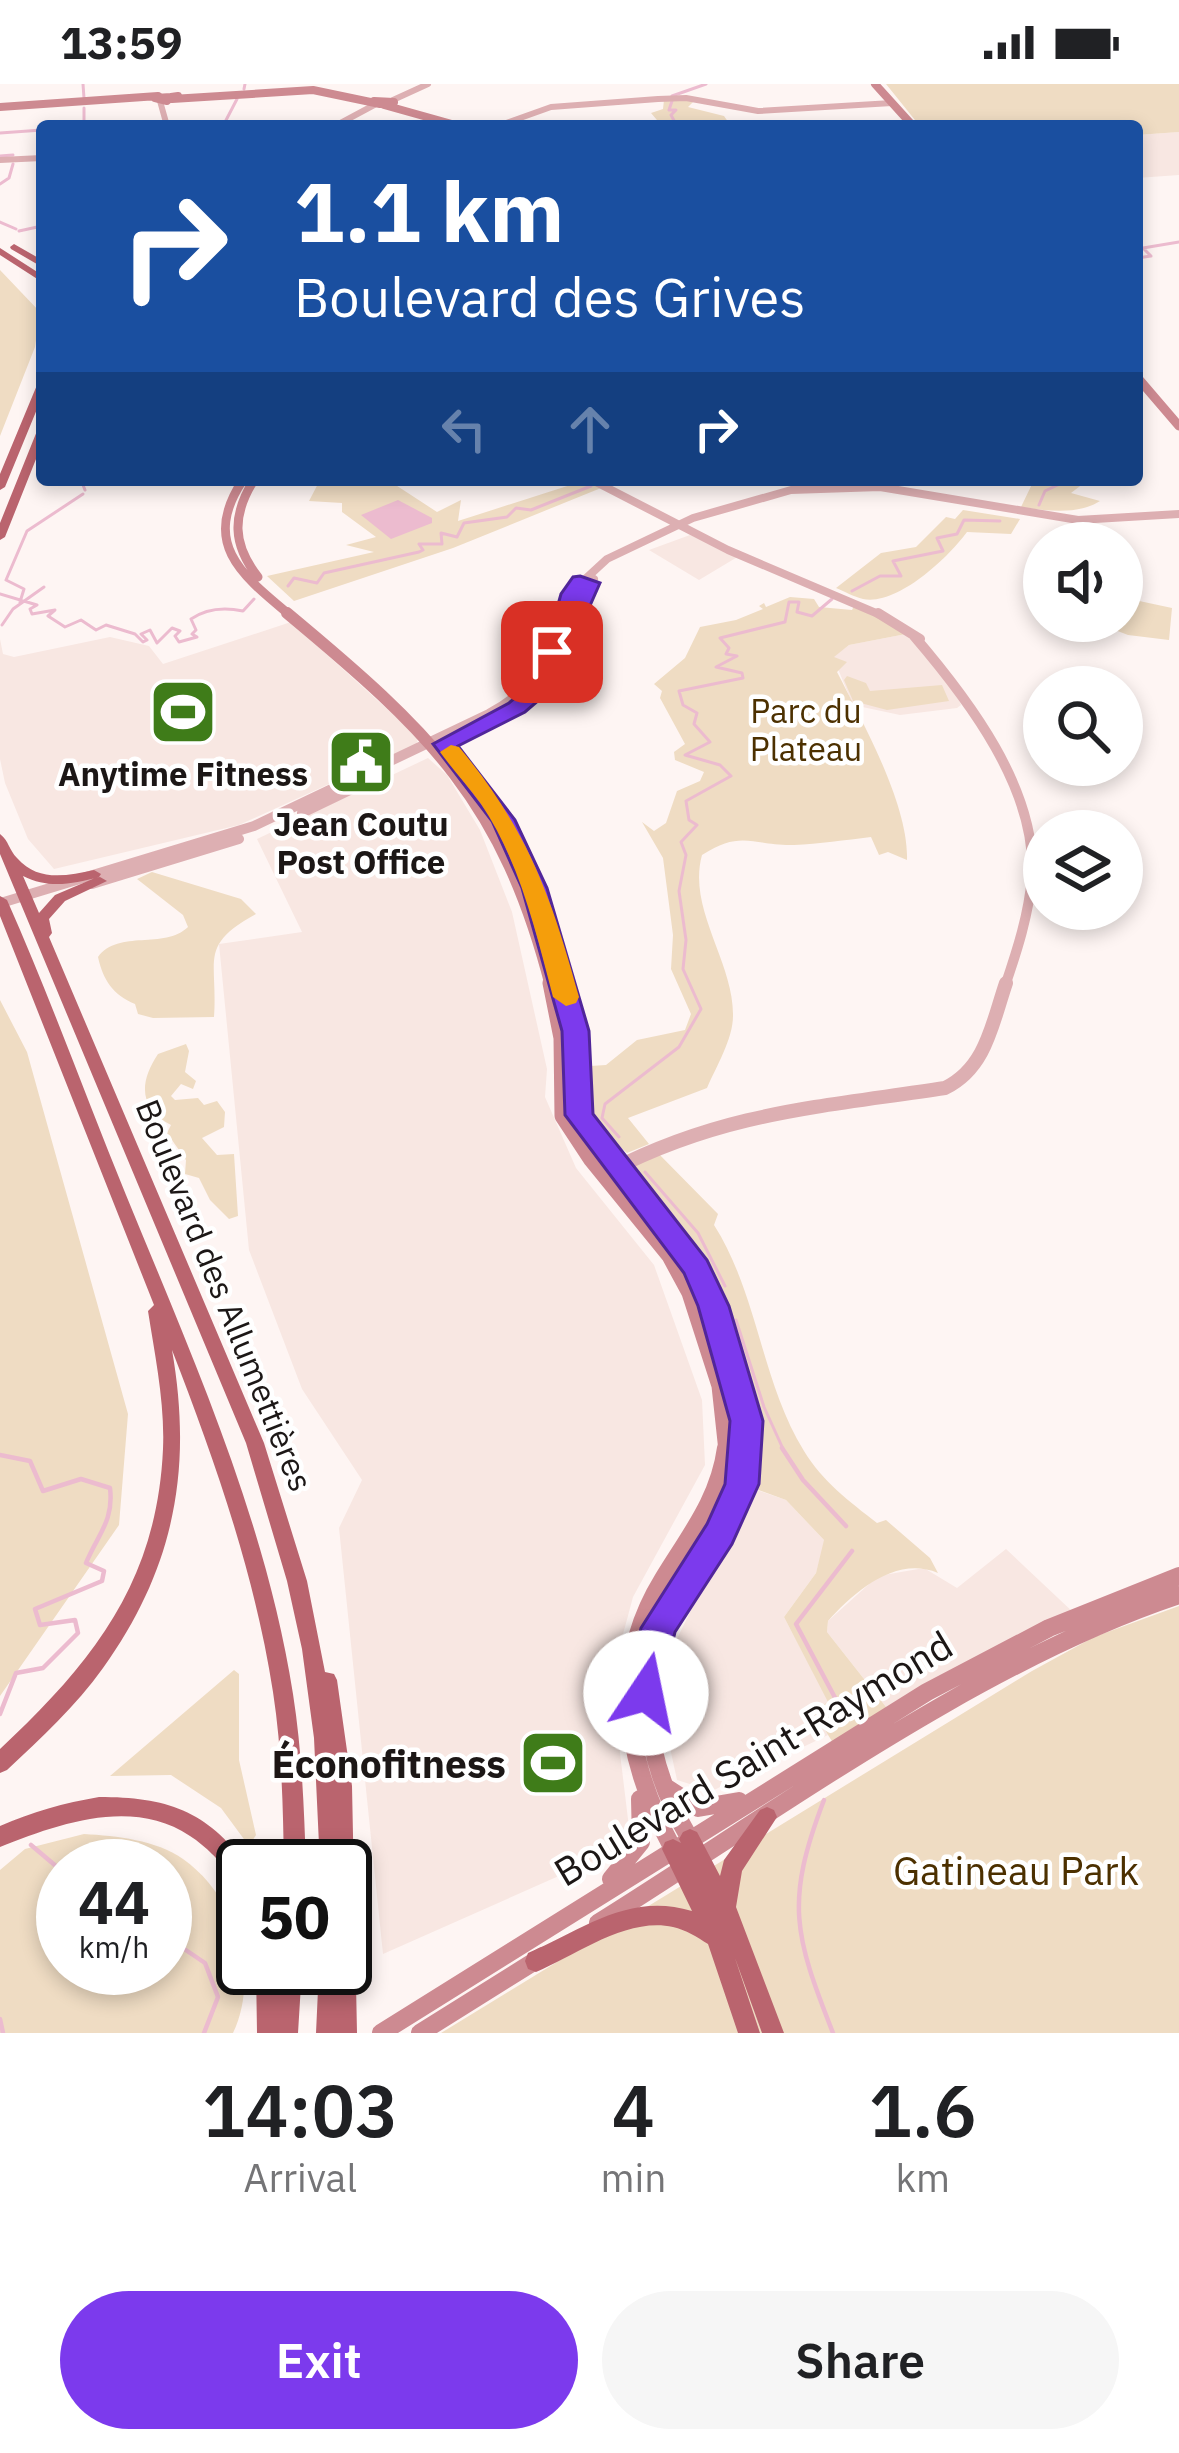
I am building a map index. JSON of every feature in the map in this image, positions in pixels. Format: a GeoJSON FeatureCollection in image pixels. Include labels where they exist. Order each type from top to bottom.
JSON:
{"type":"FeatureCollection","features":[{"type":"Feature","properties":{"kind":"highway"},"geometry":{"type":"LineString","coordinates":[[0,241],[36,261]]}},
{"type":"Feature","properties":{"kind":"highway"},"geometry":{"type":"LineString","coordinates":[[0,251],[36,275]]}},
{"type":"Feature","properties":{"kind":"highway"},"geometry":{"type":"LineString","coordinates":[[0,487],[36,399]]}},
{"type":"Feature","properties":{"kind":"highway"},"geometry":{"type":"LineString","coordinates":[[25,426],[36,427]]}},
{"type":"Feature","properties":{"kind":"highway"},"geometry":{"type":"LineString","coordinates":[[0,537],[36,444]]}},
{"type":"Feature","properties":{"kind":"highway"},"geometry":{"type":"LineString","coordinates":[[3,844],[34,878],[54,882],[97,877]]}},
{"type":"Feature","properties":{"kind":"highway","name":"Boulevard des Allumettières"},"geometry":{"type":"LineString","coordinates":[[3,844],[254,1442],[292,1562],[312,1649],[324,1738],[330,1839]]}},
{"type":"Feature","properties":{"kind":"highway"},"geometry":{"type":"LineString","coordinates":[[52,959],[42,921],[46,910],[97,877]]}},
{"type":"Feature","properties":{"kind":"highway","name":"Boulevard des Allumettières"},"geometry":{"type":"LineString","coordinates":[[2,904],[250,1540],[264,1594],[287,1736],[293,1839]]}},
{"type":"Feature","properties":{"kind":"highway"},"geometry":{"type":"LineString","coordinates":[[92,1130],[120,1122]]}},
{"type":"Feature","properties":{"kind":"highway"},"geometry":{"type":"LineString","coordinates":[[0,1763],[92,1674],[118,1635],[156,1555],[167,1510],[172,1465],[167,1359],[154,1304],[110,1178]]}},
{"type":"Feature","properties":{"kind":"highway"},"geometry":{"type":"LineString","coordinates":[[254,1442],[307,1587],[332,1712],[343,1805],[346,2033]]}},
{"type":"Feature","properties":{"kind":"highway"},"geometry":{"type":"LineString","coordinates":[[0,1837],[92,1805],[143,1807],[186,1822],[216,1843]]}},
{"type":"Feature","properties":{"kind":"highway"},"geometry":{"type":"LineString","coordinates":[[749,2033],[726,1933],[725,1895],[728,1876],[751,1834],[767,1817]]}},
{"type":"Feature","properties":{"kind":"highway"},"geometry":{"type":"LineString","coordinates":[[687,1854],[773,2033]]}},
{"type":"Feature","properties":{"kind":"highway"},"geometry":{"type":"LineString","coordinates":[[536,1961],[578,1946],[632,1916],[679,1916],[726,1933]]}},
{"type":"Feature","properties":{"kind":"highway"},"geometry":{"type":"LineString","coordinates":[[267,1995],[268,2033]]}},
{"type":"Feature","properties":{"kind":"highway"},"geometry":{"type":"LineString","coordinates":[[287,2033],[289,1995]]}},
{"type":"Feature","properties":{"kind":"highway"},"geometry":{"type":"LineString","coordinates":[[327,2033],[329,1995]]}},
{"type":"Feature","properties":{"kind":"main road"},"geometry":{"type":"LineString","coordinates":[[875,84],[908,120]]}},
{"type":"Feature","properties":{"kind":"main road"},"geometry":{"type":"LineString","coordinates":[[0,108],[320,91],[443,120]]}},
{"type":"Feature","properties":{"kind":"main road"},"geometry":{"type":"LineString","coordinates":[[1143,384],[1179,426]]}},
{"type":"Feature","properties":{"kind":"main road"},"geometry":{"type":"LineString","coordinates":[[239,486],[230,500],[224,528],[235,565],[437,743]]}},
{"type":"Feature","properties":{"kind":"main road"},"geometry":{"type":"LineString","coordinates":[[250,486],[239,503],[234,528],[246,564],[437,743],[491,801],[524,862],[575,1031],[579,1115],[684,1283],[717,1384],[726,1431],[725,1461],[713,1504],[658,1586],[636,1638],[625,1698],[644,1817],[641,1842],[620,1871],[576,1908]]}},
{"type":"Feature","properties":{"kind":"main road"},"geometry":{"type":"LineString","coordinates":[[611,1171],[671,1229],[703,1280],[746,1421],[746,1462],[737,1497],[713,1544],[674,1600],[652,1650],[646,1711],[656,1775],[687,1854]]}},
{"type":"Feature","properties":{"kind":"main road","name":"Boulevard Saint-Raymond"},"geometry":{"type":"LineString","coordinates":[[420,2033],[536,1961],[687,1854],[755,1796],[1015,1641],[1179,1576]]}},
{"type":"Feature","properties":{"kind":"main road","name":"Boulevard Saint-Raymond"},"geometry":{"type":"LineString","coordinates":[[381,2033],[576,1908],[767,1817],[1025,1661],[1083,1630],[1179,1595]]}},
{"type":"Feature","properties":{"kind":"main road"},"geometry":{"type":"LineString","coordinates":[[633,1765],[687,1854]]}},
{"type":"Feature","properties":{"kind":"main road"},"geometry":{"type":"LineString","coordinates":[[656,1775],[675,1796],[698,1808],[755,1796]]}},
{"type":"Feature","properties":{"kind":"street"},"geometry":{"type":"LineString","coordinates":[[347,120],[428,84]]}},
{"type":"Feature","properties":{"kind":"street"},"geometry":{"type":"LineString","coordinates":[[515,120],[555,106],[658,98],[686,98],[752,111],[892,103]]}},
{"type":"Feature","properties":{"kind":"street"},"geometry":{"type":"LineString","coordinates":[[165,99],[167,120]]}},
{"type":"Feature","properties":{"kind":"street"},"geometry":{"type":"LineString","coordinates":[[0,160],[36,158]]}},
{"type":"Feature","properties":{"kind":"street"},"geometry":{"type":"LineString","coordinates":[[604,486],[749,559],[859,602],[914,636],[942,666],[972,711],[1004,772],[1029,838],[1033,865],[1016,944],[975,1069],[945,1088],[784,1106],[733,1118],[688,1132],[611,1171]]}},
{"type":"Feature","properties":{"kind":"street"},"geometry":{"type":"LineString","coordinates":[[2,904],[261,831],[437,743],[502,707],[536,680],[545,668],[569,600],[585,582],[632,550],[770,498],[834,490],[890,493],[1075,525],[1179,517]]}},
{"type":"Feature","properties":{"kind":"shaded area"},"geometry":{"type":"Polygon","coordinates":[[[1179,132],[1179,175],[1143,178],[1143,135],[1179,132]]]}},
{"type":"Feature","properties":{"kind":"shaded area"},"geometry":{"type":"Polygon","coordinates":[[[398,500],[432,518],[432,523],[391,539],[361,515],[398,500]]]}},
{"type":"Feature","properties":{"kind":"shaded area"},"geometry":{"type":"Polygon","coordinates":[[[690,535],[739,556],[699,580],[649,550],[690,535]]]}},
{"type":"Feature","properties":{"kind":"shaded area"},"geometry":{"type":"Polygon","coordinates":[[[291,622],[418,737],[417,744],[239,825],[54,869],[28,839],[5,783],[0,759],[0,639],[3,654],[14,657],[110,637],[149,646],[163,664],[291,622]]]}},
{"type":"Feature","properties":{"kind":"shaded area"},"geometry":{"type":"Polygon","coordinates":[[[906,634],[950,679],[961,705],[957,708],[900,715],[853,705],[833,657],[849,645],[906,634]]]}},
{"type":"Feature","properties":{"kind":"shaded area"},"geometry":{"type":"Polygon","coordinates":[[[428,758],[447,775],[480,830],[512,912],[547,1069],[545,1097],[576,1168],[654,1265],[702,1400],[705,1465],[633,1597],[611,1679],[631,1844],[383,1954],[339,1528],[362,1480],[302,1389],[249,1250],[219,944],[302,932],[257,839],[428,758]]]}},
{"type":"Feature","properties":{"kind":"shaded area"},"geometry":{"type":"Polygon","coordinates":[[[751,1488],[786,1500],[825,1541],[816,1573],[784,1617],[829,1702],[813,1711],[828,1735],[712,1791],[677,1780],[661,1706],[672,1649],[751,1488]]]}},
{"type":"Feature","properties":{"kind":"shaded area"},"geometry":{"type":"Polygon","coordinates":[[[1006,1549],[1075,1614],[890,1712],[827,1632],[828,1621],[878,1576],[924,1568],[957,1588],[1006,1549]]]}},
{"type":"Feature","properties":{"kind":"green space"},"geometry":{"type":"Polygon","coordinates":[[[886,84],[1179,84],[1179,132],[1143,135],[1143,120],[915,120],[886,84]]]}},
{"type":"Feature","properties":{"kind":"green space"},"geometry":{"type":"Polygon","coordinates":[[[664,100],[694,101],[688,107],[727,120],[657,120],[651,113],[663,109],[664,100]]]}},
{"type":"Feature","properties":{"kind":"green space"},"geometry":{"type":"Polygon","coordinates":[[[0,270],[36,308],[36,340],[0,436],[0,270]]]}},
{"type":"Feature","properties":{"kind":"green space"},"geometry":{"type":"Polygon","coordinates":[[[317,486],[397,486],[437,512],[461,500],[458,521],[567,486],[601,488],[453,548],[294,601],[267,576],[374,552],[346,545],[376,537],[342,512],[342,503],[309,501],[317,486]]]}},
{"type":"Feature","properties":{"kind":"green space"},"geometry":{"type":"Polygon","coordinates":[[[1031,486],[1080,486],[1071,493],[1100,501],[1072,510],[1021,507],[1031,486]]]}},
{"type":"Feature","properties":{"kind":"green space"},"geometry":{"type":"Polygon","coordinates":[[[963,510],[1020,519],[1011,534],[967,532],[935,566],[891,595],[863,599],[836,588],[881,553],[916,547],[946,517],[955,519],[963,510]]]}},
{"type":"Feature","properties":{"kind":"green space","name":"Parc du Plateau"},"geometry":{"type":"Polygon","coordinates":[[[790,597],[814,599],[819,607],[852,610],[855,604],[906,634],[849,645],[834,657],[847,662],[837,672],[892,789],[907,860],[888,852],[879,855],[871,837],[794,845],[738,841],[702,855],[701,895],[731,996],[730,1034],[707,1088],[628,1118],[649,1144],[627,1153],[594,1124],[590,1066],[606,1065],[637,1040],[685,1030],[691,1014],[671,969],[673,935],[663,858],[642,822],[654,831],[666,823],[677,791],[700,781],[704,772],[675,760],[674,752],[685,744],[660,698],[662,691],[654,684],[685,658],[700,627],[736,620],[763,609],[759,606],[764,603],[766,607],[790,597]]]}},
{"type":"Feature","properties":{"kind":"green space"},"geometry":{"type":"Polygon","coordinates":[[[1143,602],[1172,608],[1169,640],[1143,637],[1143,602]]]}},
{"type":"Feature","properties":{"kind":"green space"},"geometry":{"type":"Polygon","coordinates":[[[847,676],[866,683],[870,691],[942,685],[949,701],[887,710],[853,701],[844,680],[847,676]]]}},
{"type":"Feature","properties":{"kind":"green space"},"geometry":{"type":"Polygon","coordinates":[[[152,872],[241,899],[256,914],[218,945],[214,1017],[138,1014],[135,1004],[115,991],[103,973],[98,957],[107,949],[167,937],[188,927],[183,915],[137,879],[152,872]]]}},
{"type":"Feature","properties":{"kind":"green space"},"geometry":{"type":"Polygon","coordinates":[[[0,1000],[27,1052],[128,1414],[119,1525],[0,1696],[0,1000]]]}},
{"type":"Feature","properties":{"kind":"green space"},"geometry":{"type":"Polygon","coordinates":[[[186,1044],[185,1072],[196,1081],[193,1089],[181,1084],[171,1096],[175,1100],[198,1098],[204,1105],[217,1101],[225,1112],[224,1127],[202,1138],[217,1155],[234,1154],[238,1216],[229,1219],[210,1200],[199,1178],[185,1174],[186,1160],[167,1133],[171,1125],[153,1111],[145,1095],[147,1076],[158,1054],[186,1044]]]}},
{"type":"Feature","properties":{"kind":"green space"},"geometry":{"type":"Polygon","coordinates":[[[653,1148],[718,1214],[714,1225],[741,1280],[778,1396],[811,1462],[857,1507],[877,1523],[886,1520],[930,1558],[938,1573],[907,1569],[877,1579],[828,1621],[827,1632],[890,1712],[835,1746],[813,1711],[828,1702],[784,1617],[816,1573],[824,1540],[786,1500],[742,1484],[746,1421],[708,1292],[617,1167],[653,1148]]]}},
{"type":"Feature","properties":{"kind":"green space","name":"Gatineau Park"},"geometry":{"type":"Polygon","coordinates":[[[1179,1606],[1179,2033],[441,2033],[1032,1671],[1094,1637],[1179,1606]]]}},
{"type":"Feature","properties":{"kind":"green space"},"geometry":{"type":"Polygon","coordinates":[[[234,1670],[239,1674],[239,1760],[253,1839],[244,1839],[221,1808],[171,1775],[110,1776],[234,1670]]]}},
{"type":"Feature","properties":{"kind":"green space"},"geometry":{"type":"Polygon","coordinates":[[[84,1834],[128,1839],[64,1839],[84,1834]]]}},
{"type":"Feature","properties":{"kind":"green space"},"geometry":{"type":"Polygon","coordinates":[[[36,1846],[36,1995],[192,1995],[192,1867],[216,1893],[216,1995],[243,1995],[233,2033],[0,2033],[0,1870],[25,1849],[36,1846]]]}},
{"type":"Feature","properties":{"kind":"waterway"},"geometry":{"type":"LineString","coordinates":[[83,84],[84,98]]}},
{"type":"Feature","properties":{"kind":"waterway"},"geometry":{"type":"LineString","coordinates":[[244,89],[245,84]]}},
{"type":"Feature","properties":{"kind":"waterway"},"geometry":{"type":"LineString","coordinates":[[672,96],[706,84]]}},
{"type":"Feature","properties":{"kind":"waterway"},"geometry":{"type":"LineString","coordinates":[[226,120],[237,99]]}},
{"type":"Feature","properties":{"kind":"waterway"},"geometry":{"type":"LineString","coordinates":[[672,101],[669,110],[676,110],[671,115],[674,120]]}},
{"type":"Feature","properties":{"kind":"waterway"},"geometry":{"type":"LineString","coordinates":[[84,108],[84,120]]}},
{"type":"Feature","properties":{"kind":"waterway"},"geometry":{"type":"LineString","coordinates":[[0,133],[36,130]]}},
{"type":"Feature","properties":{"kind":"waterway"},"geometry":{"type":"LineString","coordinates":[[0,156],[13,155]]}},
{"type":"Feature","properties":{"kind":"waterway"},"geometry":{"type":"LineString","coordinates":[[0,184],[9,178],[13,164]]}},
{"type":"Feature","properties":{"kind":"waterway"},"geometry":{"type":"LineString","coordinates":[[0,222],[16,229]]}},
{"type":"Feature","properties":{"kind":"waterway"},"geometry":{"type":"LineString","coordinates":[[19,231],[36,227]]}},
{"type":"Feature","properties":{"kind":"waterway"},"geometry":{"type":"LineString","coordinates":[[1143,248],[1179,242]]}},
{"type":"Feature","properties":{"kind":"waterway"},"geometry":{"type":"LineString","coordinates":[[1143,248],[1151,256],[1143,257]]}},
{"type":"Feature","properties":{"kind":"waterway"},"geometry":{"type":"LineString","coordinates":[[83,486],[85,490]]}},
{"type":"Feature","properties":{"kind":"waterway"},"geometry":{"type":"LineString","coordinates":[[288,586],[294,578],[317,583],[324,573],[419,552],[423,550],[419,544],[442,544],[441,533],[457,537],[464,523],[507,517],[516,508],[531,510],[591,486]]}},
{"type":"Feature","properties":{"kind":"waterway"},"geometry":{"type":"LineString","coordinates":[[1039,505],[1045,491],[1055,486]]}},
{"type":"Feature","properties":{"kind":"waterway"},"geometry":{"type":"LineString","coordinates":[[21,600],[24,589],[6,580],[27,531],[83,494]]}},
{"type":"Feature","properties":{"kind":"waterway"},"geometry":{"type":"LineString","coordinates":[[852,591],[880,576],[901,576],[893,561],[943,551],[937,538],[957,534],[964,520],[1000,521]]}},
{"type":"Feature","properties":{"kind":"waterway"},"geometry":{"type":"LineString","coordinates":[[24,601],[44,587]]}},
{"type":"Feature","properties":{"kind":"waterway"},"geometry":{"type":"LineString","coordinates":[[0,594],[21,600]]}},
{"type":"Feature","properties":{"kind":"waterway"},"geometry":{"type":"LineString","coordinates":[[24,601],[37,605],[30,609],[32,614],[55,610],[48,616],[65,627],[81,620],[96,630],[106,625],[135,634],[143,642],[147,640],[141,634],[150,630],[157,643],[172,628],[180,631],[175,636],[179,642],[197,637],[192,634],[196,630],[191,619],[216,609],[243,611],[254,599]]}},
{"type":"Feature","properties":{"kind":"waterway"},"geometry":{"type":"LineString","coordinates":[[619,1137],[602,1118],[605,1104],[679,1047],[701,1009],[683,969],[686,940],[679,891],[686,855],[681,842],[697,825],[689,820],[686,801],[731,776],[720,765],[685,755],[710,742],[694,724],[697,713],[683,705],[679,691],[743,678],[742,673],[716,667],[737,656],[726,654],[729,648],[720,638],[785,622],[789,602],[799,602],[797,612],[812,616],[832,599]]}},
{"type":"Feature","properties":{"kind":"waterway"},"geometry":{"type":"LineString","coordinates":[[2,625],[24,601]]}},
{"type":"Feature","properties":{"kind":"waterway"},"geometry":{"type":"LineString","coordinates":[[645,1172],[698,1233],[725,1286]]}},
{"type":"Feature","properties":{"kind":"waterway"},"geometry":{"type":"LineString","coordinates":[[736,1320],[764,1407],[784,1451]]}},
{"type":"Feature","properties":{"kind":"waterway"},"geometry":{"type":"LineString","coordinates":[[782,1448],[803,1480],[846,1526]]}},
{"type":"Feature","properties":{"kind":"waterway"},"geometry":{"type":"LineString","coordinates":[[0,1455],[30,1461],[43,1491],[81,1479],[110,1488],[111,1500],[86,1563],[104,1571],[102,1581],[35,1609],[40,1625],[75,1620],[78,1633],[43,1668],[16,1673],[0,1714]]}},
{"type":"Feature","properties":{"kind":"waterway"},"geometry":{"type":"LineString","coordinates":[[841,1709],[796,1624],[852,1551]]}},
{"type":"Feature","properties":{"kind":"waterway"},"geometry":{"type":"LineString","coordinates":[[824,1800],[803,1866],[799,1918],[810,1969],[833,2033]]}},
{"type":"Feature","properties":{"kind":"waterway"},"geometry":{"type":"LineString","coordinates":[[31,1845],[36,1849]]}},
{"type":"Feature","properties":{"kind":"waterway"},"geometry":{"type":"LineString","coordinates":[[192,1954],[205,1963],[218,1997],[204,2033]]}},
{"type":"Feature","properties":{"kind":"waterway"},"geometry":{"type":"LineString","coordinates":[[0,2019],[3,2033]]}},
{"type":"Feature","properties":{"kind":"slow traffic"},"geometry":{"type":"LineString","coordinates":[[451,752],[491,801],[514,841],[545,919],[566,997]]}},
{"type":"Feature","properties":{"kind":"place","name":"Anytime Fitness"},"geometry":{"type":"Point","coordinates":[183,712]}},
{"type":"Feature","properties":{"kind":"place","name":"Jean Coutu Post Office"},"geometry":{"type":"Point","coordinates":[361,762]}},
{"type":"Feature","properties":{"kind":"place","name":"Éconofitness"},"geometry":{"type":"Point","coordinates":[553,1763]}},
{"type":"Feature","properties":{"kind":"route"},"geometry":{"type":"LineString","coordinates":[[552,652],[572,594],[580,582],[590,583],[546,682],[517,708],[444,744],[503,820],[534,888],[575,1031],[579,1115],[697,1268],[713,1306],[746,1421],[742,1484],[720,1533],[658,1628],[646,1693]]}}]}
